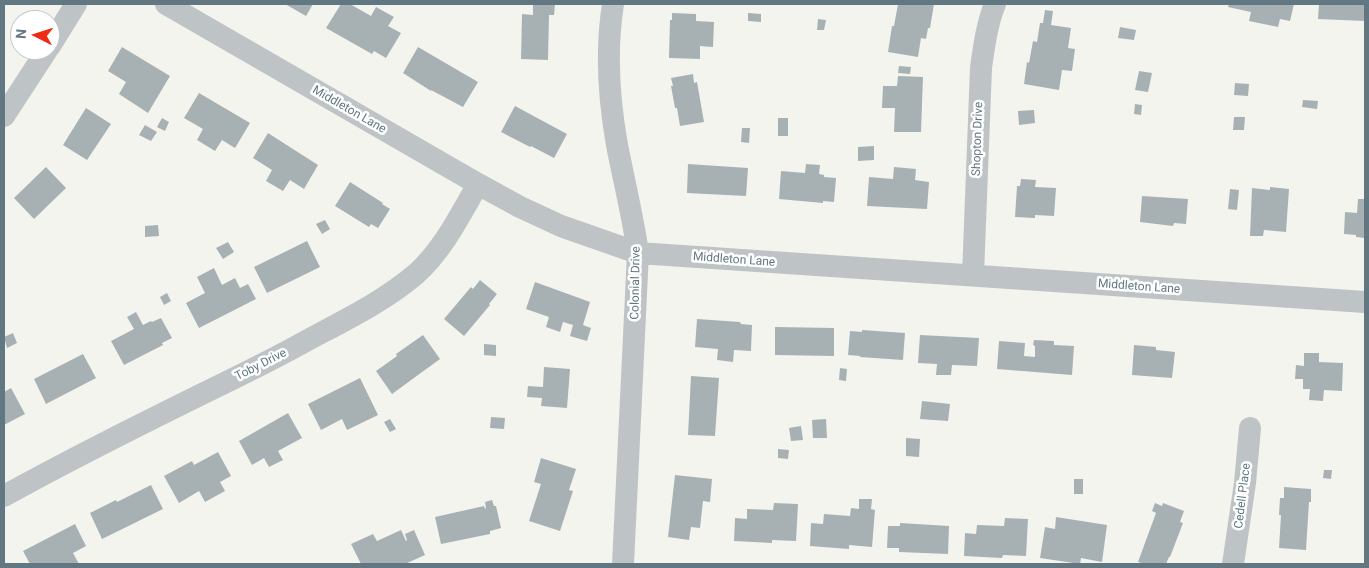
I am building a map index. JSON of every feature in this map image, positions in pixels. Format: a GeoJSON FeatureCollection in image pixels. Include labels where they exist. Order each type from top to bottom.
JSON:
{"type":"FeatureCollection","features":[{"type":"Feature","properties":{"kind":"street"},"geometry":{"type":"LineString","coordinates":[[60,30],[76,4]]}},
{"type":"Feature","properties":{"kind":"street","name":"Middleton Lane"},"geometry":{"type":"LineString","coordinates":[[166,4],[527,211],[561,226],[638,253],[1365,302]]}},
{"type":"Feature","properties":{"kind":"street","name":"Colonial Drive"},"geometry":{"type":"LineString","coordinates":[[612,4],[610,18],[610,82],[613,114],[638,253],[623,564]]}},
{"type":"Feature","properties":{"kind":"street","name":"Shopton Drive"},"geometry":{"type":"LineString","coordinates":[[973,275],[981,68],[985,40],[995,4]]}},
{"type":"Feature","properties":{"kind":"street"},"geometry":{"type":"LineString","coordinates":[[4,116],[41,60]]}},
{"type":"Feature","properties":{"kind":"street","name":"Toby Drive"},"geometry":{"type":"LineString","coordinates":[[4,496],[273,359],[341,323],[392,291],[416,274],[433,256],[478,184]]}},
{"type":"Feature","properties":{"kind":"street","name":"Cedell Place"},"geometry":{"type":"LineString","coordinates":[[1233,564],[1245,483],[1250,428]]}},
{"type":"Feature","properties":{"kind":"building"},"geometry":{"type":"Polygon","coordinates":[[[285,4],[313,4],[306,16],[285,4]]]}},
{"type":"Feature","properties":{"kind":"building"},"geometry":{"type":"Polygon","coordinates":[[[341,4],[350,4],[371,16],[376,7],[394,17],[388,26],[401,33],[386,58],[374,51],[372,54],[326,28],[341,4]]]}},
{"type":"Feature","properties":{"kind":"building"},"geometry":{"type":"Polygon","coordinates":[[[533,4],[555,4],[554,15],[549,15],[548,60],[521,59],[522,14],[533,15],[533,4]]]}},
{"type":"Feature","properties":{"kind":"building"},"geometry":{"type":"Polygon","coordinates":[[[898,4],[934,4],[930,28],[928,28],[926,39],[921,38],[918,57],[888,52],[898,4]]]}},
{"type":"Feature","properties":{"kind":"building"},"geometry":{"type":"Polygon","coordinates":[[[1229,4],[1294,4],[1290,21],[1280,19],[1278,27],[1249,21],[1251,12],[1228,7],[1229,4]]]}},
{"type":"Feature","properties":{"kind":"building"},"geometry":{"type":"Polygon","coordinates":[[[1319,4],[1365,4],[1365,21],[1318,19],[1319,4]]]}},
{"type":"Feature","properties":{"kind":"building"},"geometry":{"type":"Polygon","coordinates":[[[1045,10],[1053,11],[1051,25],[1071,28],[1068,48],[1075,49],[1072,71],[1062,70],[1059,90],[1024,84],[1027,62],[1029,63],[1033,41],[1037,42],[1040,23],[1043,23],[1045,10]]]}},
{"type":"Feature","properties":{"kind":"building"},"geometry":{"type":"Polygon","coordinates":[[[672,13],[696,14],[696,21],[714,22],[713,47],[700,46],[700,59],[669,58],[670,20],[672,20],[672,13]]]}},
{"type":"Feature","properties":{"kind":"building"},"geometry":{"type":"Polygon","coordinates":[[[748,13],[761,14],[761,22],[748,21],[748,13]]]}},
{"type":"Feature","properties":{"kind":"building"},"geometry":{"type":"Polygon","coordinates":[[[818,19],[826,20],[824,30],[817,30],[818,19]]]}},
{"type":"Feature","properties":{"kind":"building"},"geometry":{"type":"Polygon","coordinates":[[[1120,27],[1136,30],[1134,40],[1118,38],[1120,27]]]}},
{"type":"Feature","properties":{"kind":"building"},"geometry":{"type":"Polygon","coordinates":[[[122,47],[170,76],[148,113],[119,94],[126,82],[108,71],[122,47]]]}},
{"type":"Feature","properties":{"kind":"building"},"geometry":{"type":"Polygon","coordinates":[[[418,47],[478,82],[463,107],[431,91],[403,73],[418,47]]]}},
{"type":"Feature","properties":{"kind":"building"},"geometry":{"type":"Polygon","coordinates":[[[899,66],[911,67],[910,74],[898,73],[899,66]]]}},
{"type":"Feature","properties":{"kind":"building"},"geometry":{"type":"Polygon","coordinates":[[[1139,71],[1152,73],[1148,92],[1135,90],[1139,71]]]}},
{"type":"Feature","properties":{"kind":"building"},"geometry":{"type":"Polygon","coordinates":[[[693,74],[694,83],[697,82],[704,122],[680,126],[677,108],[675,108],[671,78],[693,74]]]}},
{"type":"Feature","properties":{"kind":"building"},"geometry":{"type":"Polygon","coordinates":[[[898,76],[923,77],[921,132],[894,132],[895,108],[882,108],[883,86],[897,86],[898,76]]]}},
{"type":"Feature","properties":{"kind":"building"},"geometry":{"type":"Polygon","coordinates":[[[1235,83],[1249,84],[1248,96],[1234,95],[1235,83]]]}},
{"type":"Feature","properties":{"kind":"building"},"geometry":{"type":"Polygon","coordinates":[[[199,93],[250,123],[235,148],[222,140],[215,151],[197,140],[203,129],[184,118],[199,93]]]}},
{"type":"Feature","properties":{"kind":"building"},"geometry":{"type":"Polygon","coordinates":[[[1303,100],[1318,101],[1317,109],[1302,107],[1303,100]]]}},
{"type":"Feature","properties":{"kind":"building"},"geometry":{"type":"Polygon","coordinates":[[[1135,104],[1142,105],[1141,115],[1134,114],[1135,104]]]}},
{"type":"Feature","properties":{"kind":"building"},"geometry":{"type":"Polygon","coordinates":[[[515,106],[567,134],[554,158],[501,132],[515,106]]]}},
{"type":"Feature","properties":{"kind":"building"},"geometry":{"type":"Polygon","coordinates":[[[86,108],[111,124],[87,160],[63,145],[86,108]]]}},
{"type":"Feature","properties":{"kind":"building"},"geometry":{"type":"Polygon","coordinates":[[[1034,110],[1035,123],[1019,125],[1018,111],[1034,110]]]}},
{"type":"Feature","properties":{"kind":"building"},"geometry":{"type":"Polygon","coordinates":[[[1234,117],[1245,117],[1244,130],[1233,130],[1234,117]]]}},
{"type":"Feature","properties":{"kind":"building"},"geometry":{"type":"Polygon","coordinates":[[[162,118],[169,122],[165,131],[157,127],[162,118]]]}},
{"type":"Feature","properties":{"kind":"building"},"geometry":{"type":"Polygon","coordinates":[[[778,118],[788,118],[788,136],[778,136],[778,118]]]}},
{"type":"Feature","properties":{"kind":"building"},"geometry":{"type":"Polygon","coordinates":[[[145,125],[157,132],[151,141],[139,135],[145,125]]]}},
{"type":"Feature","properties":{"kind":"building"},"geometry":{"type":"Polygon","coordinates":[[[742,128],[750,128],[749,143],[741,142],[742,128]]]}},
{"type":"Feature","properties":{"kind":"building"},"geometry":{"type":"Polygon","coordinates":[[[268,133],[318,165],[304,189],[290,180],[283,191],[266,181],[272,170],[253,158],[268,133]]]}},
{"type":"Feature","properties":{"kind":"building"},"geometry":{"type":"Polygon","coordinates":[[[874,146],[874,160],[858,161],[858,147],[874,146]]]}},
{"type":"Feature","properties":{"kind":"building"},"geometry":{"type":"Polygon","coordinates":[[[688,164],[748,168],[746,196],[687,193],[688,164]]]}},
{"type":"Feature","properties":{"kind":"building"},"geometry":{"type":"Polygon","coordinates":[[[806,164],[820,165],[819,174],[824,175],[824,177],[836,178],[834,202],[823,201],[823,203],[779,199],[781,171],[805,173],[806,164]]]}},
{"type":"Feature","properties":{"kind":"building"},"geometry":{"type":"Polygon","coordinates":[[[46,167],[66,188],[34,219],[14,198],[46,167]]]}},
{"type":"Feature","properties":{"kind":"building"},"geometry":{"type":"Polygon","coordinates":[[[894,167],[916,169],[915,180],[929,182],[927,209],[867,206],[869,177],[893,179],[894,167]]]}},
{"type":"Feature","properties":{"kind":"building"},"geometry":{"type":"Polygon","coordinates":[[[1021,179],[1036,180],[1035,187],[1056,188],[1054,216],[1035,215],[1035,218],[1015,217],[1017,186],[1020,186],[1021,179]]]}},
{"type":"Feature","properties":{"kind":"building"},"geometry":{"type":"Polygon","coordinates":[[[350,182],[390,209],[378,228],[371,224],[369,227],[335,206],[350,182]]]}},
{"type":"Feature","properties":{"kind":"building"},"geometry":{"type":"Polygon","coordinates":[[[1270,187],[1289,189],[1286,232],[1264,230],[1263,236],[1250,236],[1252,188],[1270,190],[1270,187]]]}},
{"type":"Feature","properties":{"kind":"building"},"geometry":{"type":"Polygon","coordinates":[[[1230,189],[1239,190],[1237,210],[1228,209],[1230,189]]]}},
{"type":"Feature","properties":{"kind":"building"},"geometry":{"type":"Polygon","coordinates":[[[1142,196],[1188,199],[1186,224],[1174,223],[1173,226],[1140,222],[1142,196]]]}},
{"type":"Feature","properties":{"kind":"building"},"geometry":{"type":"Polygon","coordinates":[[[1358,199],[1365,199],[1365,238],[1344,234],[1345,212],[1357,213],[1358,199]]]}},
{"type":"Feature","properties":{"kind":"building"},"geometry":{"type":"Polygon","coordinates":[[[325,220],[330,229],[322,234],[316,224],[325,220]]]}},
{"type":"Feature","properties":{"kind":"building"},"geometry":{"type":"Polygon","coordinates":[[[158,225],[159,236],[145,237],[145,226],[158,225]]]}},
{"type":"Feature","properties":{"kind":"building"},"geometry":{"type":"Polygon","coordinates":[[[307,241],[320,267],[267,293],[254,267],[307,241]]]}},
{"type":"Feature","properties":{"kind":"building"},"geometry":{"type":"Polygon","coordinates":[[[228,242],[234,252],[223,259],[216,248],[228,242]]]}},
{"type":"Feature","properties":{"kind":"building"},"geometry":{"type":"Polygon","coordinates":[[[214,268],[222,285],[235,278],[240,288],[248,284],[256,299],[199,328],[186,303],[205,293],[197,277],[214,268]]]}},
{"type":"Feature","properties":{"kind":"building"},"geometry":{"type":"Polygon","coordinates":[[[480,280],[497,294],[464,336],[444,319],[471,287],[473,289],[480,280]]]}},
{"type":"Feature","properties":{"kind":"building"},"geometry":{"type":"Polygon","coordinates":[[[535,282],[590,302],[583,325],[591,328],[587,341],[570,336],[573,325],[563,322],[560,332],[546,327],[549,317],[526,309],[535,282]]]}},
{"type":"Feature","properties":{"kind":"building"},"geometry":{"type":"Polygon","coordinates":[[[167,293],[171,301],[164,305],[160,297],[167,293]]]}},
{"type":"Feature","properties":{"kind":"building"},"geometry":{"type":"Polygon","coordinates":[[[136,312],[143,325],[161,318],[172,338],[162,343],[163,345],[124,365],[111,341],[134,329],[127,317],[136,312]]]}},
{"type":"Feature","properties":{"kind":"building"},"geometry":{"type":"Polygon","coordinates":[[[697,319],[740,322],[741,324],[752,325],[751,351],[734,350],[733,362],[717,360],[718,349],[695,347],[697,319]]]}},
{"type":"Feature","properties":{"kind":"building"},"geometry":{"type":"Polygon","coordinates":[[[775,327],[834,328],[834,356],[775,355],[775,327]]]}},
{"type":"Feature","properties":{"kind":"building"},"geometry":{"type":"Polygon","coordinates":[[[862,330],[905,333],[903,360],[848,355],[850,331],[862,332],[862,330]]]}},
{"type":"Feature","properties":{"kind":"building"},"geometry":{"type":"Polygon","coordinates":[[[13,333],[17,343],[7,348],[4,337],[13,333]]]}},
{"type":"Feature","properties":{"kind":"building"},"geometry":{"type":"Polygon","coordinates":[[[423,335],[440,359],[392,394],[376,371],[423,335]]]}},
{"type":"Feature","properties":{"kind":"building"},"geometry":{"type":"Polygon","coordinates":[[[920,335],[979,338],[977,366],[952,365],[951,375],[936,375],[937,364],[918,363],[920,335]]]}},
{"type":"Feature","properties":{"kind":"building"},"geometry":{"type":"Polygon","coordinates":[[[1034,340],[1054,341],[1054,345],[1074,346],[1072,375],[997,369],[999,341],[1025,343],[1024,356],[1035,357],[1034,340]]]}},
{"type":"Feature","properties":{"kind":"building"},"geometry":{"type":"Polygon","coordinates":[[[484,344],[496,345],[496,356],[484,355],[484,344]]]}},
{"type":"Feature","properties":{"kind":"building"},"geometry":{"type":"Polygon","coordinates":[[[1134,345],[1156,347],[1156,350],[1175,352],[1172,378],[1132,375],[1134,345]]]}},
{"type":"Feature","properties":{"kind":"building"},"geometry":{"type":"Polygon","coordinates":[[[1304,353],[1319,353],[1319,362],[1343,363],[1342,391],[1324,390],[1323,401],[1309,400],[1310,389],[1303,389],[1303,379],[1295,379],[1296,365],[1304,366],[1304,353]]]}},
{"type":"Feature","properties":{"kind":"building"},"geometry":{"type":"Polygon","coordinates":[[[83,354],[96,378],[46,404],[34,379],[83,354]]]}},
{"type":"Feature","properties":{"kind":"building"},"geometry":{"type":"Polygon","coordinates":[[[544,367],[570,369],[567,408],[541,406],[542,398],[527,397],[528,386],[543,387],[544,367]]]}},
{"type":"Feature","properties":{"kind":"building"},"geometry":{"type":"Polygon","coordinates":[[[840,368],[847,369],[846,381],[839,380],[840,368]]]}},
{"type":"Feature","properties":{"kind":"building"},"geometry":{"type":"Polygon","coordinates":[[[691,376],[719,378],[715,436],[688,435],[691,376]]]}},
{"type":"Feature","properties":{"kind":"building"},"geometry":{"type":"Polygon","coordinates":[[[360,378],[378,415],[347,430],[342,419],[321,430],[308,404],[360,378]]]}},
{"type":"Feature","properties":{"kind":"building"},"geometry":{"type":"Polygon","coordinates":[[[11,388],[25,414],[4,425],[4,392],[11,388]]]}},
{"type":"Feature","properties":{"kind":"building"},"geometry":{"type":"Polygon","coordinates":[[[922,401],[950,404],[948,421],[920,419],[922,401]]]}},
{"type":"Feature","properties":{"kind":"building"},"geometry":{"type":"Polygon","coordinates":[[[288,413],[302,438],[278,451],[283,460],[269,467],[264,458],[252,465],[239,441],[288,413]]]}},
{"type":"Feature","properties":{"kind":"building"},"geometry":{"type":"Polygon","coordinates":[[[491,417],[505,418],[504,429],[490,428],[491,417]]]}},
{"type":"Feature","properties":{"kind":"building"},"geometry":{"type":"Polygon","coordinates":[[[390,419],[396,429],[390,432],[384,422],[390,419]]]}},
{"type":"Feature","properties":{"kind":"building"},"geometry":{"type":"Polygon","coordinates":[[[826,419],[827,438],[813,438],[812,420],[826,419]]]}},
{"type":"Feature","properties":{"kind":"building"},"geometry":{"type":"Polygon","coordinates":[[[801,426],[803,440],[791,441],[789,428],[801,426]]]}},
{"type":"Feature","properties":{"kind":"building"},"geometry":{"type":"Polygon","coordinates":[[[906,438],[920,439],[919,457],[906,456],[906,438]]]}},
{"type":"Feature","properties":{"kind":"building"},"geometry":{"type":"Polygon","coordinates":[[[778,449],[789,450],[788,459],[778,458],[778,449]]]}},
{"type":"Feature","properties":{"kind":"building"},"geometry":{"type":"Polygon","coordinates":[[[218,452],[231,476],[220,482],[225,491],[205,502],[199,491],[179,503],[164,476],[192,461],[194,465],[218,452]]]}},
{"type":"Feature","properties":{"kind":"building"},"geometry":{"type":"Polygon","coordinates":[[[541,458],[576,469],[569,490],[573,491],[560,531],[529,521],[541,484],[534,482],[541,458]]]}},
{"type":"Feature","properties":{"kind":"building"},"geometry":{"type":"Polygon","coordinates":[[[1324,470],[1332,470],[1331,479],[1323,478],[1324,470]]]}},
{"type":"Feature","properties":{"kind":"building"},"geometry":{"type":"Polygon","coordinates":[[[675,475],[712,479],[710,502],[703,501],[700,528],[691,527],[689,540],[668,537],[675,475]]]}},
{"type":"Feature","properties":{"kind":"building"},"geometry":{"type":"Polygon","coordinates":[[[1074,479],[1083,479],[1083,494],[1074,494],[1074,479]]]}},
{"type":"Feature","properties":{"kind":"building"},"geometry":{"type":"Polygon","coordinates":[[[151,485],[163,509],[102,539],[90,513],[151,485]]]}},
{"type":"Feature","properties":{"kind":"building"},"geometry":{"type":"Polygon","coordinates":[[[1284,487],[1311,489],[1306,550],[1279,548],[1280,498],[1284,498],[1284,487]]]}},
{"type":"Feature","properties":{"kind":"building"},"geometry":{"type":"Polygon","coordinates":[[[859,499],[872,499],[871,509],[875,510],[872,547],[849,545],[849,549],[810,546],[811,523],[823,524],[824,514],[850,516],[851,508],[859,509],[859,499]]]}},
{"type":"Feature","properties":{"kind":"building"},"geometry":{"type":"Polygon","coordinates":[[[492,500],[494,506],[496,506],[501,528],[490,531],[490,534],[441,544],[435,517],[484,506],[485,509],[485,502],[492,500]]]}},
{"type":"Feature","properties":{"kind":"building"},"geometry":{"type":"Polygon","coordinates":[[[774,503],[798,504],[796,541],[772,540],[772,543],[734,541],[735,518],[747,519],[747,509],[773,510],[774,503]]]}},
{"type":"Feature","properties":{"kind":"building"},"geometry":{"type":"Polygon","coordinates":[[[1155,503],[1162,506],[1163,503],[1184,511],[1180,522],[1183,523],[1166,564],[1138,562],[1156,513],[1152,511],[1155,503]]]}},
{"type":"Feature","properties":{"kind":"building"},"geometry":{"type":"Polygon","coordinates":[[[1056,517],[1107,525],[1102,562],[1081,558],[1080,564],[1040,558],[1045,527],[1055,529],[1056,517]]]}},
{"type":"Feature","properties":{"kind":"building"},"geometry":{"type":"Polygon","coordinates":[[[1005,518],[1028,519],[1026,556],[1003,555],[1002,558],[964,556],[965,533],[976,534],[977,525],[1004,526],[1005,518]]]}},
{"type":"Feature","properties":{"kind":"building"},"geometry":{"type":"Polygon","coordinates":[[[900,523],[949,526],[948,554],[899,552],[899,548],[887,548],[888,526],[900,526],[900,523]]]}},
{"type":"Feature","properties":{"kind":"building"},"geometry":{"type":"Polygon","coordinates":[[[75,524],[86,546],[73,553],[79,564],[30,564],[23,551],[75,524]]]}},
{"type":"Feature","properties":{"kind":"building"},"geometry":{"type":"Polygon","coordinates":[[[401,530],[406,541],[405,534],[414,530],[425,555],[405,564],[361,564],[351,544],[373,534],[377,541],[401,530]]]}}]}
